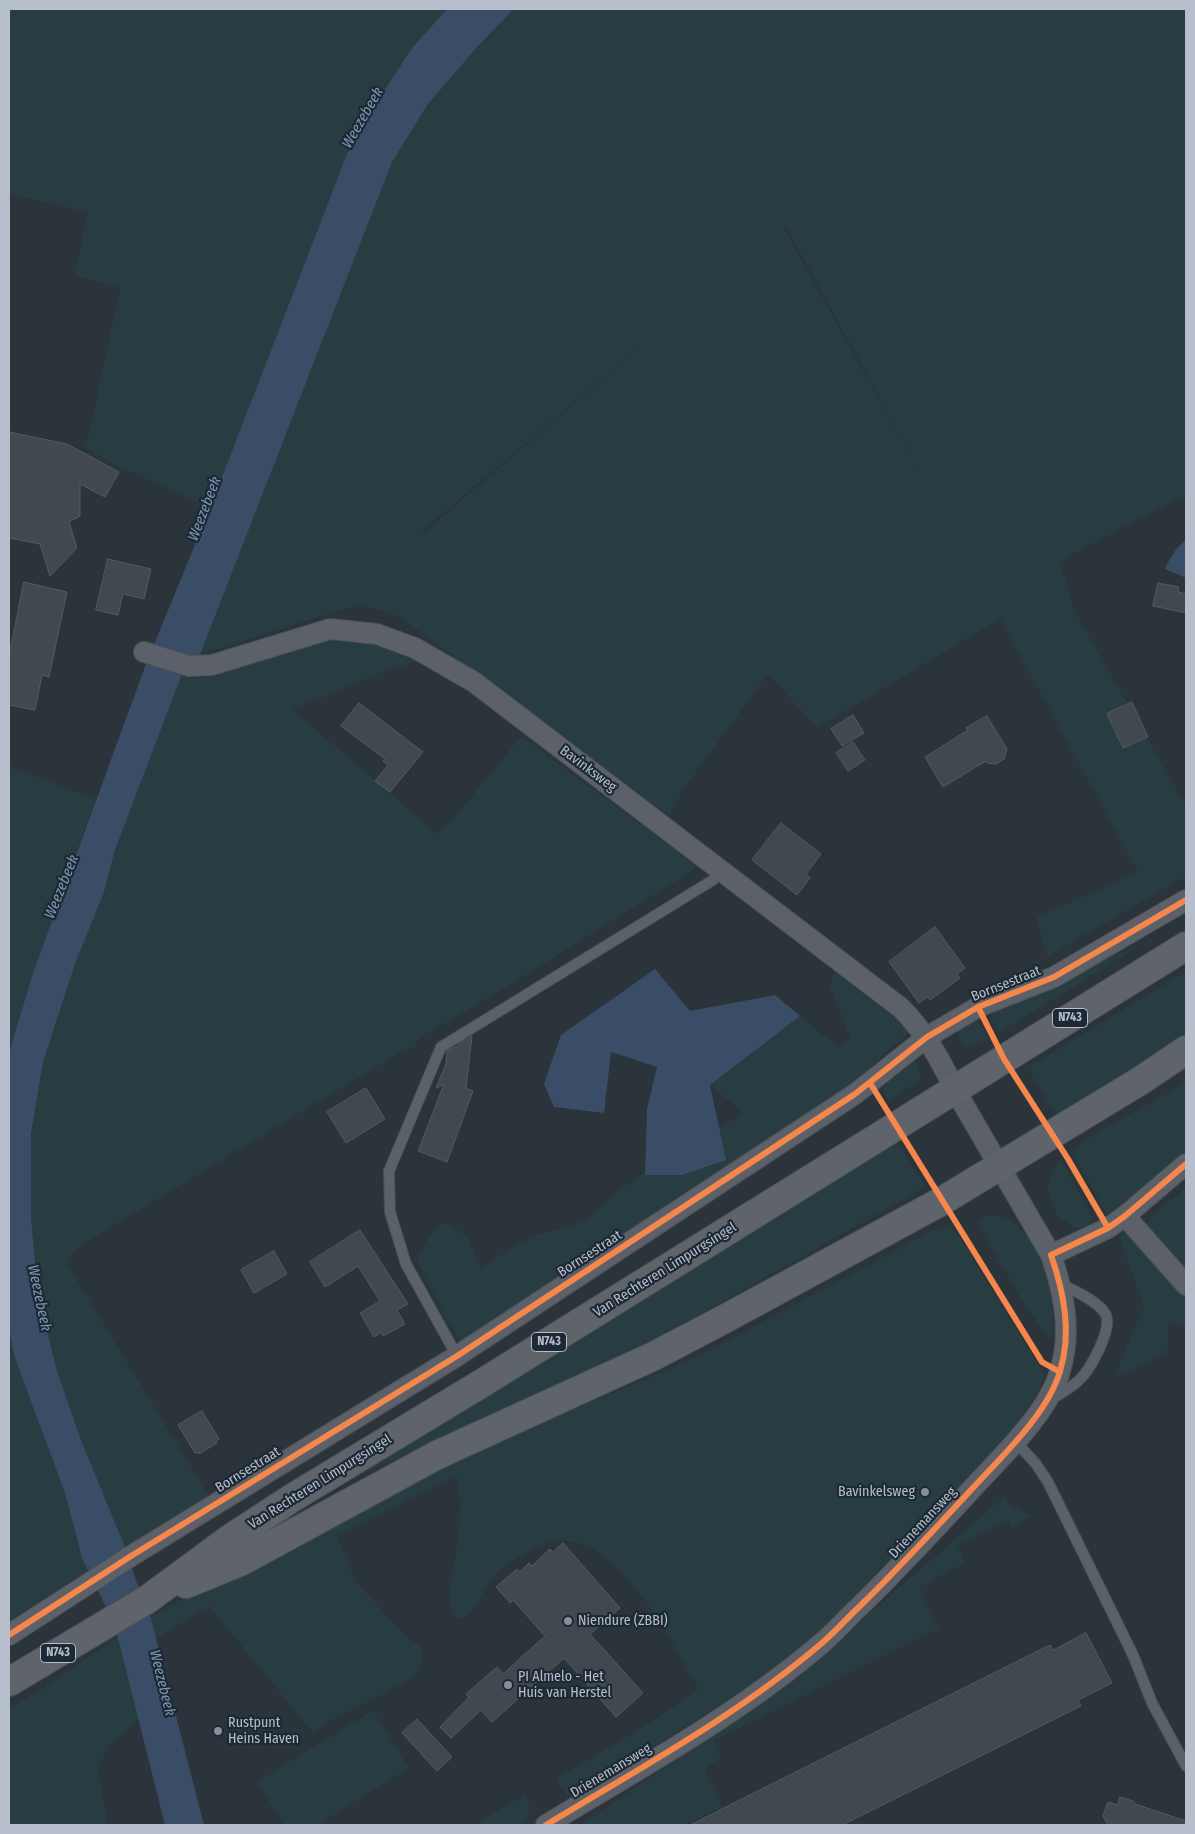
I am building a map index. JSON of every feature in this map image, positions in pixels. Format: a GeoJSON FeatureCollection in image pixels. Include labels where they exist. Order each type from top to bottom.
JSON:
{"type":"FeatureCollection","features":[{"type":"Feature","properties":{"kind":"main road","name":"Van Rechteren Limpurgsingel"},"geometry":{"type":"LineString","coordinates":[[9,1682],[148,1599],[228,1540],[292,1498],[479,1385],[1186,946]]}},
{"type":"Feature","properties":{"kind":"main road","name":"Van Rechteren Limpurgsingel"},"geometry":{"type":"LineString","coordinates":[[148,1599],[242,1561],[437,1455],[654,1356],[942,1201],[1140,1081],[1186,1050]]}},
{"type":"Feature","properties":{"kind":"street","name":"Bavinksweg"},"geometry":{"type":"LineString","coordinates":[[144,652],[189,666],[212,664],[330,629],[377,634],[415,648],[474,682],[901,1008],[927,1037],[955,1090]]}},
{"type":"Feature","properties":{"kind":"street","name":"Bornsestraat"},"geometry":{"type":"LineString","coordinates":[[9,1635],[131,1556],[457,1356],[856,1094],[927,1037],[978,1007],[1054,977],[1186,900]]}},
{"type":"Feature","properties":{"kind":"street"},"geometry":{"type":"LineString","coordinates":[[955,1090],[999,1168]]}},
{"type":"Feature","properties":{"kind":"street"},"geometry":{"type":"LineString","coordinates":[[1052,1255],[1108,1228],[1125,1216],[1186,1164]]}},
{"type":"Feature","properties":{"kind":"street","name":"Drienemansweg"},"geometry":{"type":"LineString","coordinates":[[546,1825],[726,1716],[822,1643],[892,1574],[1016,1442],[1045,1403],[1060,1372],[1066,1344],[1066,1316],[1061,1284],[1052,1255],[999,1168]]}},
{"type":"Feature","properties":{"kind":"street"},"geometry":{"type":"LineString","coordinates":[[1125,1216],[1186,1286]]}},
{"type":"Feature","properties":{"kind":"lane"},"geometry":{"type":"LineString","coordinates":[[457,1356],[406,1264],[390,1212],[388,1171],[441,1047],[713,880],[721,871]]}},
{"type":"Feature","properties":{"kind":"lane"},"geometry":{"type":"LineString","coordinates":[[1045,1403],[1079,1381],[1093,1361],[1107,1329],[1106,1314],[1090,1298],[1061,1284]]}},
{"type":"Feature","properties":{"kind":"lane"},"geometry":{"type":"LineString","coordinates":[[1016,1442],[1036,1464],[1048,1482],[1133,1655],[1152,1703],[1186,1766]]}},
{"type":"Feature","properties":{"kind":"green space"},"geometry":{"type":"Polygon","coordinates":[[[9,9],[447,9],[412,48],[378,100],[347,154],[210,508],[122,468],[86,448],[120,288],[74,275],[88,212],[9,194],[9,9]]]}},
{"type":"Feature","properties":{"kind":"green space"},"geometry":{"type":"Polygon","coordinates":[[[514,9],[1186,9],[1186,496],[1060,561],[1074,610],[1186,806],[1186,876],[1047,957],[1037,917],[1138,872],[1000,619],[817,728],[768,674],[682,791],[670,817],[403,619],[389,613],[361,607],[347,608],[218,649],[201,652],[392,162],[428,104],[477,47],[514,9]],[[783,227],[928,487],[788,230],[783,227]],[[684,309],[427,527],[420,536],[684,309]]]}},
{"type":"Feature","properties":{"kind":"green space"},"geometry":{"type":"Polygon","coordinates":[[[367,635],[422,660],[380,673],[292,709],[437,834],[455,817],[521,736],[681,854],[696,868],[522,977],[421,1037],[413,1048],[401,1052],[81,1245],[70,1256],[67,1264],[209,1496],[125,1547],[81,1440],[57,1371],[38,1294],[31,1218],[31,1134],[43,1062],[75,964],[104,892],[115,850],[182,674],[186,677],[208,678],[335,638],[367,635]]]}},
{"type":"Feature","properties":{"kind":"green space"},"geometry":{"type":"Polygon","coordinates":[[[9,766],[96,799],[33,973],[9,1053],[9,766]]]}},
{"type":"Feature","properties":{"kind":"green space"},"geometry":{"type":"Polygon","coordinates":[[[1143,944],[999,1033],[990,1017],[994,1009],[1086,966],[1143,944]]]}},
{"type":"Feature","properties":{"kind":"green space"},"geometry":{"type":"Polygon","coordinates":[[[834,971],[912,1031],[854,1083],[461,1342],[445,1317],[416,1258],[435,1228],[443,1222],[460,1231],[469,1241],[482,1270],[495,1258],[530,1237],[589,1218],[621,1188],[743,1113],[710,1085],[800,1016],[838,1047],[851,1039],[830,988],[834,971]]]}},
{"type":"Feature","properties":{"kind":"green space"},"geometry":{"type":"Polygon","coordinates":[[[1186,971],[1186,1037],[1059,1119],[1031,1075],[1031,1066],[1186,971]]]}},
{"type":"Feature","properties":{"kind":"green space"},"geometry":{"type":"Polygon","coordinates":[[[976,1021],[983,1028],[988,1040],[967,1049],[959,1039],[959,1029],[966,1022],[976,1021]]]}},
{"type":"Feature","properties":{"kind":"green space"},"geometry":{"type":"Polygon","coordinates":[[[912,1062],[919,1063],[920,1081],[888,1101],[883,1090],[885,1085],[895,1074],[912,1062]]]}},
{"type":"Feature","properties":{"kind":"green space"},"geometry":{"type":"Polygon","coordinates":[[[1186,1080],[1186,1154],[1126,1204],[1107,1215],[1072,1151],[1086,1139],[1173,1090],[1186,1080]]]}},
{"type":"Feature","properties":{"kind":"green space"},"geometry":{"type":"Polygon","coordinates":[[[895,1139],[925,1186],[918,1191],[644,1346],[498,1415],[343,1482],[895,1139]]]}},
{"type":"Feature","properties":{"kind":"green space"},"geometry":{"type":"Polygon","coordinates":[[[1061,1158],[1093,1220],[1084,1227],[1074,1228],[1057,1215],[1051,1202],[1047,1185],[1061,1158]]]}},
{"type":"Feature","properties":{"kind":"green space"},"geometry":{"type":"Polygon","coordinates":[[[1186,1188],[1186,1273],[1146,1224],[1159,1209],[1186,1188]]]}},
{"type":"Feature","properties":{"kind":"green space"},"geometry":{"type":"Polygon","coordinates":[[[998,1215],[1010,1221],[1023,1232],[1033,1244],[1040,1258],[1050,1290],[1052,1306],[1052,1336],[1048,1338],[1020,1297],[978,1223],[982,1217],[998,1215]]]}},
{"type":"Feature","properties":{"kind":"green space"},"geometry":{"type":"Polygon","coordinates":[[[1126,1224],[1186,1294],[1186,1327],[1169,1323],[1167,1353],[1113,1379],[1144,1306],[1119,1238],[1126,1224]]]}},
{"type":"Feature","properties":{"kind":"green space"},"geometry":{"type":"Polygon","coordinates":[[[948,1225],[957,1233],[1044,1374],[1043,1381],[1032,1403],[1005,1441],[856,1594],[831,1625],[788,1661],[753,1685],[571,1799],[557,1784],[557,1778],[642,1728],[699,1689],[660,1622],[643,1597],[604,1556],[583,1544],[561,1541],[552,1542],[517,1558],[495,1575],[474,1608],[464,1617],[457,1619],[451,1609],[449,1595],[459,1532],[460,1503],[457,1477],[337,1536],[356,1582],[407,1637],[420,1646],[424,1657],[417,1675],[390,1691],[332,1720],[313,1733],[209,1606],[156,1639],[150,1617],[328,1519],[435,1466],[644,1380],[714,1348],[933,1230],[948,1225]]]}},
{"type":"Feature","properties":{"kind":"green space"},"geometry":{"type":"Polygon","coordinates":[[[9,1327],[20,1370],[66,1493],[78,1542],[88,1570],[9,1622],[9,1327]]]}},
{"type":"Feature","properties":{"kind":"green space"},"geometry":{"type":"Polygon","coordinates":[[[1004,1497],[1009,1504],[1031,1516],[1012,1528],[1007,1520],[958,1544],[964,1563],[919,1588],[939,1628],[714,1741],[721,1758],[704,1769],[722,1807],[685,1825],[580,1825],[748,1711],[819,1657],[1004,1497]]]}},
{"type":"Feature","properties":{"kind":"green space"},"geometry":{"type":"Polygon","coordinates":[[[118,1637],[139,1719],[109,1746],[98,1769],[108,1825],[9,1825],[9,1709],[42,1689],[118,1637]]]}},
{"type":"Feature","properties":{"kind":"green space"},"geometry":{"type":"Polygon","coordinates":[[[373,1710],[409,1768],[317,1825],[284,1825],[257,1782],[373,1710]]]}},
{"type":"Feature","properties":{"kind":"green space"},"geometry":{"type":"Polygon","coordinates":[[[525,1794],[530,1811],[519,1825],[474,1825],[525,1794]]]}},
{"type":"Feature","properties":{"kind":"water","name":"Weezebeek"},"geometry":{"type":"Polygon","coordinates":[[[447,9],[514,9],[477,47],[428,104],[392,162],[201,652],[182,674],[115,850],[104,892],[75,964],[43,1062],[31,1134],[31,1218],[38,1294],[57,1371],[81,1440],[148,1607],[204,1825],[165,1825],[115,1626],[82,1558],[65,1493],[14,1355],[9,1327],[9,1053],[33,973],[146,664],[210,508],[347,154],[378,100],[412,48],[447,9]]]}},
{"type":"Feature","properties":{"kind":"water"},"geometry":{"type":"Polygon","coordinates":[[[1186,540],[1186,578],[1165,569],[1179,546],[1186,540]]]}},
{"type":"Feature","properties":{"kind":"water"},"geometry":{"type":"Polygon","coordinates":[[[655,969],[690,1011],[775,995],[800,1016],[710,1085],[726,1160],[682,1175],[645,1175],[647,1109],[657,1067],[611,1052],[604,1113],[554,1107],[544,1084],[561,1035],[655,969]]]}},
{"type":"Feature","properties":{"kind":"building"},"geometry":{"type":"Polygon","coordinates":[[[9,432],[67,444],[119,472],[105,497],[80,484],[80,516],[69,522],[77,548],[50,576],[40,544],[9,538],[9,432]]]}},
{"type":"Feature","properties":{"kind":"building"},"geometry":{"type":"Polygon","coordinates":[[[108,559],[151,569],[144,599],[123,594],[118,615],[96,610],[108,559]]]}},
{"type":"Feature","properties":{"kind":"building"},"geometry":{"type":"Polygon","coordinates":[[[24,582],[67,592],[49,677],[42,675],[35,710],[9,705],[9,657],[24,582]]]}},
{"type":"Feature","properties":{"kind":"building"},"geometry":{"type":"Polygon","coordinates":[[[1158,583],[1179,587],[1178,592],[1186,594],[1186,613],[1153,606],[1158,583]]]}},
{"type":"Feature","properties":{"kind":"building"},"geometry":{"type":"Polygon","coordinates":[[[1132,702],[1148,737],[1123,748],[1107,714],[1132,702]]]}},
{"type":"Feature","properties":{"kind":"building"},"geometry":{"type":"Polygon","coordinates":[[[359,703],[423,752],[390,792],[375,781],[388,765],[383,761],[385,759],[341,726],[359,703]]]}},
{"type":"Feature","properties":{"kind":"building"},"geometry":{"type":"Polygon","coordinates":[[[853,715],[864,733],[842,746],[831,729],[853,715]]]}},
{"type":"Feature","properties":{"kind":"building"},"geometry":{"type":"Polygon","coordinates":[[[987,716],[1007,749],[1004,759],[996,764],[987,763],[986,761],[943,787],[925,757],[968,730],[966,728],[987,716]]]}},
{"type":"Feature","properties":{"kind":"building"},"geometry":{"type":"Polygon","coordinates":[[[853,742],[865,760],[848,771],[836,753],[853,742]]]}},
{"type":"Feature","properties":{"kind":"building"},"geometry":{"type":"Polygon","coordinates":[[[781,823],[821,854],[806,874],[810,878],[797,895],[752,860],[781,823]]]}},
{"type":"Feature","properties":{"kind":"building"},"geometry":{"type":"Polygon","coordinates":[[[935,927],[965,968],[957,974],[960,978],[930,1000],[927,997],[919,1003],[889,962],[935,927]]]}},
{"type":"Feature","properties":{"kind":"building"},"geometry":{"type":"Polygon","coordinates":[[[472,1036],[466,1088],[473,1091],[447,1162],[418,1151],[444,1084],[436,1088],[446,1064],[447,1051],[457,1047],[458,1044],[472,1036]]]}},
{"type":"Feature","properties":{"kind":"building"},"geometry":{"type":"Polygon","coordinates":[[[366,1088],[385,1119],[346,1143],[327,1112],[366,1088]]]}},
{"type":"Feature","properties":{"kind":"building"},"geometry":{"type":"Polygon","coordinates":[[[360,1230],[408,1304],[397,1310],[405,1324],[383,1336],[381,1332],[374,1337],[360,1313],[380,1301],[358,1266],[325,1287],[310,1262],[360,1230]]]}},
{"type":"Feature","properties":{"kind":"building"},"geometry":{"type":"Polygon","coordinates":[[[274,1251],[287,1274],[254,1293],[241,1270],[274,1251]]]}},
{"type":"Feature","properties":{"kind":"building"},"geometry":{"type":"Polygon","coordinates":[[[202,1411],[219,1439],[216,1441],[217,1443],[199,1454],[198,1452],[195,1453],[178,1425],[202,1411]]]}},
{"type":"Feature","properties":{"kind":"building","name":"Niendure (ZBBI)"},"geometry":{"type":"Polygon","coordinates":[[[563,1543],[620,1608],[590,1634],[643,1693],[616,1717],[564,1658],[492,1722],[481,1710],[451,1738],[440,1727],[469,1697],[466,1694],[497,1667],[503,1674],[545,1636],[513,1600],[510,1603],[496,1587],[517,1569],[520,1572],[529,1563],[532,1566],[550,1549],[553,1552],[563,1543]]]}},
{"type":"Feature","properties":{"kind":"building"},"geometry":{"type":"Polygon","coordinates":[[[1086,1633],[1112,1683],[1078,1700],[1081,1706],[842,1825],[690,1825],[1050,1645],[1053,1650],[1086,1633]]]}},
{"type":"Feature","properties":{"kind":"building"},"geometry":{"type":"Polygon","coordinates":[[[417,1719],[452,1757],[437,1771],[402,1733],[417,1719]]]}},
{"type":"Feature","properties":{"kind":"building"},"geometry":{"type":"Polygon","coordinates":[[[1120,1797],[1186,1821],[1186,1825],[1108,1825],[1103,1816],[1108,1802],[1117,1805],[1120,1797]]]}},
{"type":"Feature","properties":{"kind":"cycle path"},"geometry":{"type":"LineString","coordinates":[[9,1635],[131,1556],[457,1356],[855,1094],[927,1037],[978,1007],[1054,977],[1186,900]]}},
{"type":"Feature","properties":{"kind":"cycle path"},"geometry":{"type":"LineString","coordinates":[[978,1007],[1004,1059],[1068,1159],[1108,1228]]}},
{"type":"Feature","properties":{"kind":"cycle path"},"geometry":{"type":"LineString","coordinates":[[870,1083],[1042,1362],[1060,1372]]}},
{"type":"Feature","properties":{"kind":"cycle path"},"geometry":{"type":"LineString","coordinates":[[546,1825],[688,1740],[757,1694],[827,1639],[902,1564],[1022,1435],[1054,1387],[1064,1356],[1066,1327],[1063,1298],[1051,1255],[1108,1228],[1125,1216],[1186,1164]]}},
{"type":"Feature","properties":{"kind":"place","name":"Bavinkelsweg"},"geometry":{"type":"Point","coordinates":[925,1492]}},
{"type":"Feature","properties":{"kind":"place","name":"Niendure (ZBBI)"},"geometry":{"type":"Point","coordinates":[568,1621]}},
{"type":"Feature","properties":{"kind":"place","name":"PI Almelo - Het Huis van Herstel"},"geometry":{"type":"Point","coordinates":[508,1685]}},
{"type":"Feature","properties":{"kind":"place","name":"Rustpunt Heins Haven"},"geometry":{"type":"Point","coordinates":[218,1731]}}]}
